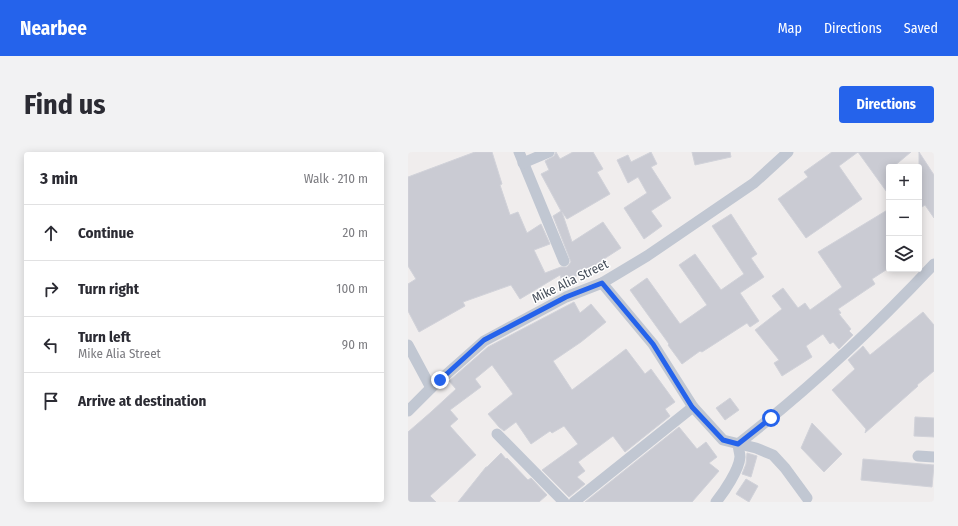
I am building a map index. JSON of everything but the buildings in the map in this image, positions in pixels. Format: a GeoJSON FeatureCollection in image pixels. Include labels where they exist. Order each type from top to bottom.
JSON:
{"type":"FeatureCollection","features":[{"type":"Feature","properties":{"kind":"street"},"geometry":{"type":"LineString","coordinates":[[519,152],[564,261]]}},
{"type":"Feature","properties":{"kind":"street"},"geometry":{"type":"LineString","coordinates":[[523,163],[549,152]]}},
{"type":"Feature","properties":{"kind":"street","name":"Mike Alia Street"},"geometry":{"type":"LineString","coordinates":[[408,411],[484,340],[566,297],[602,283],[666,244],[754,183],[788,152]]}},
{"type":"Feature","properties":{"kind":"street"},"geometry":{"type":"LineString","coordinates":[[738,444],[771,418],[871,329],[934,264]]}},
{"type":"Feature","properties":{"kind":"street"},"geometry":{"type":"LineString","coordinates":[[602,283],[653,344],[692,407],[723,440],[756,448],[773,455],[785,468],[807,498]]}},
{"type":"Feature","properties":{"kind":"street"},"geometry":{"type":"LineString","coordinates":[[408,346],[431,388]]}},
{"type":"Feature","properties":{"kind":"street"},"geometry":{"type":"LineString","coordinates":[[574,502],[692,407]]}},
{"type":"Feature","properties":{"kind":"street"},"geometry":{"type":"LineString","coordinates":[[497,434],[564,502]]}},
{"type":"Feature","properties":{"kind":"street"},"geometry":{"type":"LineString","coordinates":[[716,502],[733,476],[740,457],[738,444]]}},
{"type":"Feature","properties":{"kind":"street"},"geometry":{"type":"LineString","coordinates":[[918,456],[934,457]]}},
{"type":"Feature","properties":{"kind":"route"},"geometry":{"type":"LineString","coordinates":[[440,380],[484,340],[566,297],[602,283],[653,344],[692,407],[723,440],[738,444],[771,418]]}}]}
